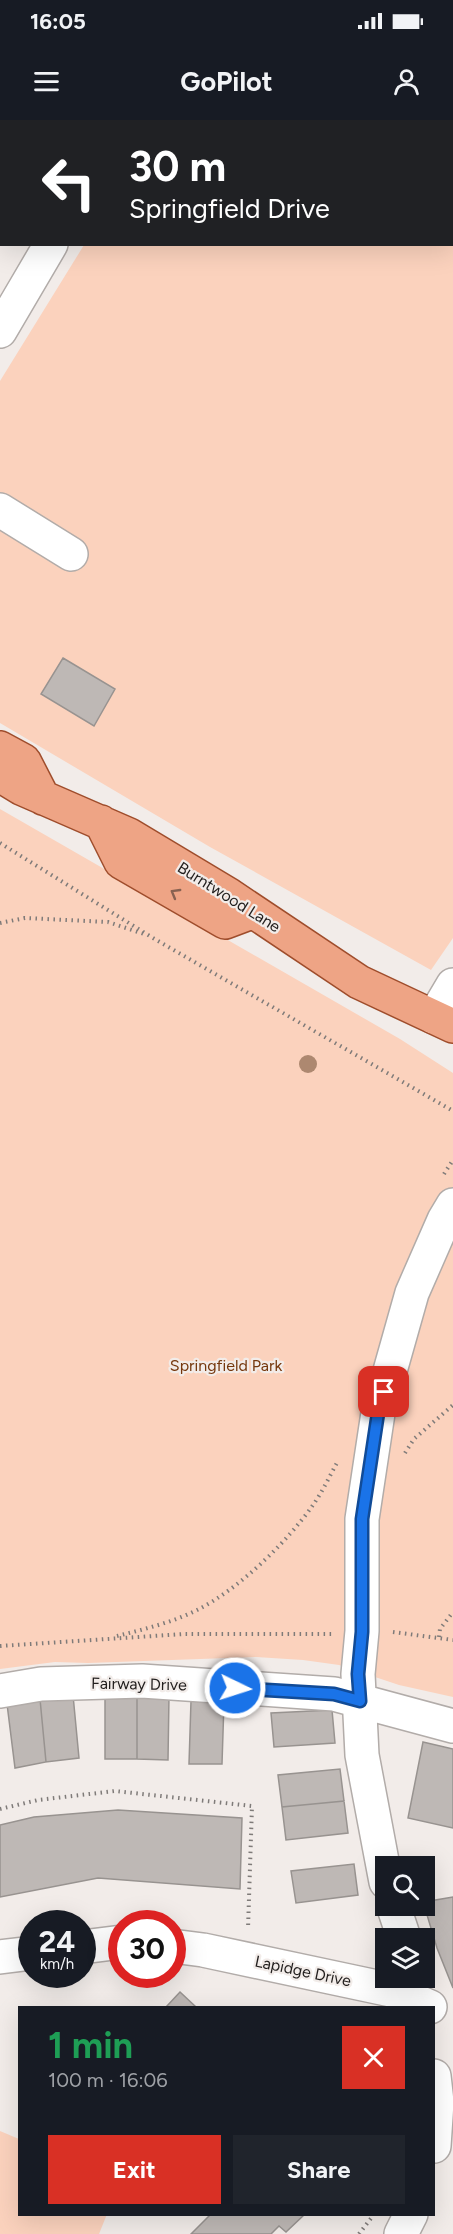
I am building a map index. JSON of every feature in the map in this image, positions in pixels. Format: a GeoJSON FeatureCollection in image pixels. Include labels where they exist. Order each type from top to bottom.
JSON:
{"type":"FeatureCollection","features":[{"type":"Feature","properties":{"kind":"main road"},"geometry":{"type":"LineString","coordinates":[[0,748],[24,761],[43,798]]}},
{"type":"Feature","properties":{"kind":"main road"},"geometry":{"type":"LineString","coordinates":[[0,775],[43,798]]}},
{"type":"Feature","properties":{"kind":"main road","name":"Burntwood Lane"},"geometry":{"type":"LineString","coordinates":[[43,798],[101,822],[121,862],[225,922],[252,912],[359,982],[443,1022]]}},
{"type":"Feature","properties":{"kind":"street"},"geometry":{"type":"LineString","coordinates":[[0,331],[50,246]]}},
{"type":"Feature","properties":{"kind":"street"},"geometry":{"type":"LineString","coordinates":[[0,510],[71,554]]}},
{"type":"Feature","properties":{"kind":"street"},"geometry":{"type":"LineString","coordinates":[[443,1022],[453,985]]}},
{"type":"Feature","properties":{"kind":"street"},"geometry":{"type":"LineString","coordinates":[[381,1856],[363,1765],[358,1674],[362,1632],[362,1519],[378,1413],[412,1293],[444,1220],[453,1205]]}},
{"type":"Feature","properties":{"kind":"street","name":"Fairway Drive"},"geometry":{"type":"LineString","coordinates":[[0,1691],[41,1684],[142,1681],[334,1694],[453,1726]]}},
{"type":"Feature","properties":{"kind":"street","name":"Lapidge Drive"},"geometry":{"type":"LineString","coordinates":[[186,1948],[391,1990],[430,2004]]}},
{"type":"Feature","properties":{"kind":"street"},"geometry":{"type":"LineString","coordinates":[[0,1957],[18,1955]]}},
{"type":"Feature","properties":{"kind":"street"},"geometry":{"type":"LineString","coordinates":[[435,2089],[435,2124]]}},
{"type":"Feature","properties":{"kind":"street"},"geometry":{"type":"LineString","coordinates":[[401,2234],[410,2216]]}},
{"type":"Feature","properties":{"kind":"path"},"geometry":{"type":"LineString","coordinates":[[0,843],[153,938],[453,1111]]}},
{"type":"Feature","properties":{"kind":"path"},"geometry":{"type":"LineString","coordinates":[[0,923],[25,918],[108,922],[153,938]]}},
{"type":"Feature","properties":{"kind":"path"},"geometry":{"type":"LineString","coordinates":[[401,1458],[414,1439],[453,1405]]}},
{"type":"Feature","properties":{"kind":"path"},"geometry":{"type":"LineString","coordinates":[[106,1639],[163,1624],[200,1609],[248,1576],[313,1505],[340,1456]]}},
{"type":"Feature","properties":{"kind":"path"},"geometry":{"type":"LineString","coordinates":[[439,1637],[440,1629],[453,1612]]}},
{"type":"Feature","properties":{"kind":"path"},"geometry":{"type":"LineString","coordinates":[[0,1646],[184,1634],[390,1632],[453,1640]]}},
{"type":"Feature","properties":{"kind":"path"},"geometry":{"type":"LineString","coordinates":[[0,1809],[38,1800],[115,1791],[252,1806],[247,1959]]}},
{"type":"Feature","properties":{"kind":"path"},"geometry":{"type":"LineString","coordinates":[[359,2234],[372,2216]]}},
{"type":"Feature","properties":{"kind":"green space"},"geometry":{"type":"Polygon","coordinates":[[[83,246],[453,246],[453,938],[431,970],[210,847],[0,723],[0,381],[83,246]]]}},
{"type":"Feature","properties":{"kind":"green space","name":"Springfield Park"},"geometry":{"type":"Polygon","coordinates":[[[0,809],[400,1039],[453,1073],[453,1697],[399,1685],[339,1665],[256,1657],[88,1663],[55,1662],[0,1669],[0,809]]]}},
{"type":"Feature","properties":{"kind":"green space"},"geometry":{"type":"Polygon","coordinates":[[[0,2131],[18,2139],[18,2216],[106,2216],[99,2234],[0,2234],[0,2131]]]}},
{"type":"Feature","properties":{"kind":"building"},"geometry":{"type":"Polygon","coordinates":[[[63,658],[115,689],[94,726],[41,694],[63,658]]]}},
{"type":"Feature","properties":{"kind":"building"},"geometry":{"type":"Polygon","coordinates":[[[73,1695],[79,1758],[46,1762],[40,1699],[73,1695]]]}},
{"type":"Feature","properties":{"kind":"building"},"geometry":{"type":"Polygon","coordinates":[[[105,1696],[137,1696],[137,1759],[105,1759],[105,1696]]]}},
{"type":"Feature","properties":{"kind":"building"},"geometry":{"type":"Polygon","coordinates":[[[137,1696],[169,1696],[168,1760],[137,1759],[137,1696]]]}},
{"type":"Feature","properties":{"kind":"building"},"geometry":{"type":"Polygon","coordinates":[[[40,1699],[46,1762],[15,1768],[7,1704],[40,1699]]]}},
{"type":"Feature","properties":{"kind":"building"},"geometry":{"type":"Polygon","coordinates":[[[191,1701],[224,1702],[222,1764],[189,1764],[191,1701]]]}},
{"type":"Feature","properties":{"kind":"building"},"geometry":{"type":"Polygon","coordinates":[[[332,1710],[335,1743],[274,1747],[271,1713],[332,1710]]]}},
{"type":"Feature","properties":{"kind":"building"},"geometry":{"type":"Polygon","coordinates":[[[423,1742],[453,1749],[453,1828],[408,1818],[423,1742]]]}},
{"type":"Feature","properties":{"kind":"building"},"geometry":{"type":"Polygon","coordinates":[[[340,1769],[344,1801],[282,1807],[278,1775],[340,1769]]]}},
{"type":"Feature","properties":{"kind":"building"},"geometry":{"type":"Polygon","coordinates":[[[344,1801],[348,1833],[286,1840],[282,1807],[344,1801]]]}},
{"type":"Feature","properties":{"kind":"building"},"geometry":{"type":"Polygon","coordinates":[[[118,1810],[242,1818],[240,1889],[98,1878],[0,1897],[0,1825],[34,1817],[118,1810]]]}},
{"type":"Feature","properties":{"kind":"building"},"geometry":{"type":"Polygon","coordinates":[[[354,1864],[358,1895],[296,1903],[291,1871],[354,1864]]]}},
{"type":"Feature","properties":{"kind":"building"},"geometry":{"type":"Polygon","coordinates":[[[453,1897],[453,1988],[435,1941],[435,1928],[431,1928],[427,1916],[435,1916],[435,1900],[453,1897]]]}},
{"type":"Feature","properties":{"kind":"building"},"geometry":{"type":"Polygon","coordinates":[[[180,1992],[195,2006],[167,2006],[180,1992]]]}},
{"type":"Feature","properties":{"kind":"building"},"geometry":{"type":"Polygon","coordinates":[[[209,2216],[303,2216],[286,2232],[279,2226],[271,2234],[191,2234],[209,2216]]]}},
{"type":"Feature","properties":{"kind":"route"},"geometry":{"type":"LineString","coordinates":[[235,1688],[334,1694],[360,1701],[358,1674],[362,1632],[362,1519],[378,1413],[384,1392]]}}]}
